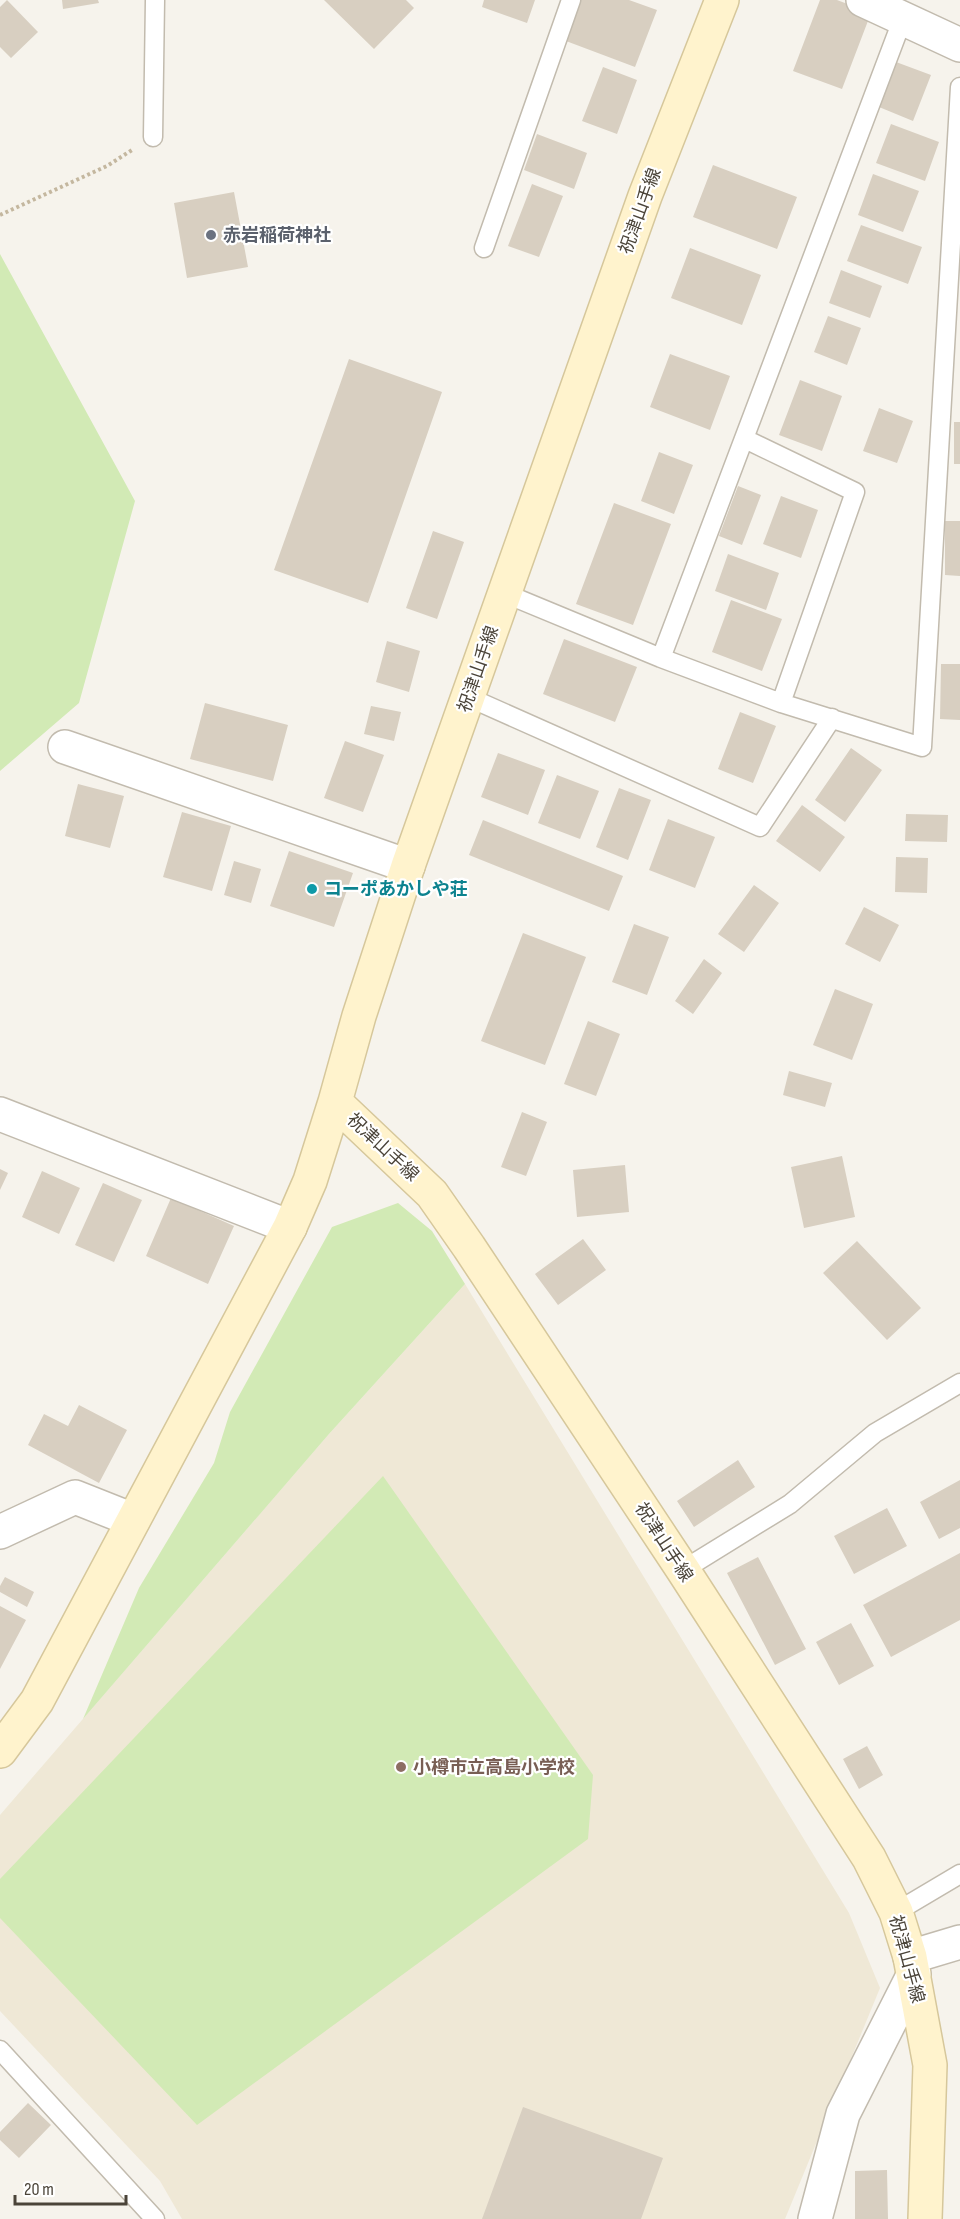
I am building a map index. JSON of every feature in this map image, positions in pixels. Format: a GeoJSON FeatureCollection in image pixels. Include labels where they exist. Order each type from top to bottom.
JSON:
{"type":"FeatureCollection","features":[{"type":"Feature","properties":{"kind":"street","name":"祝津山手線"},"geometry":{"type":"LineString","coordinates":[[722,0],[645,196],[408,866],[359,1016],[335,1102],[432,1194],[470,1247],[869,1858],[896,1912],[912,1965],[930,2065],[926,2219]]}},
{"type":"Feature","properties":{"kind":"street"},"geometry":{"type":"LineString","coordinates":[[863,0],[960,45]]}},
{"type":"Feature","properties":{"kind":"street"},"geometry":{"type":"LineString","coordinates":[[65,747],[408,866]]}},
{"type":"Feature","properties":{"kind":"street"},"geometry":{"type":"LineString","coordinates":[[0,1751],[37,1701],[290,1227],[310,1181],[335,1102]]}},
{"type":"Feature","properties":{"kind":"street"},"geometry":{"type":"LineString","coordinates":[[0,1114],[290,1227]]}},
{"type":"Feature","properties":{"kind":"street"},"geometry":{"type":"LineString","coordinates":[[0,1532],[75,1497],[134,1520]]}},
{"type":"Feature","properties":{"kind":"street"},"geometry":{"type":"LineString","coordinates":[[816,2219],[843,2114],[912,1965],[960,1942]]}},
{"type":"Feature","properties":{"kind":"lane"},"geometry":{"type":"LineString","coordinates":[[153,137],[155,0]]}},
{"type":"Feature","properties":{"kind":"lane"},"geometry":{"type":"LineString","coordinates":[[484,248],[571,0]]}},
{"type":"Feature","properties":{"kind":"lane"},"geometry":{"type":"LineString","coordinates":[[661,658],[903,18]]}},
{"type":"Feature","properties":{"kind":"lane"},"geometry":{"type":"LineString","coordinates":[[504,593],[661,658],[781,703],[922,747],[960,87]]}},
{"type":"Feature","properties":{"kind":"lane"},"geometry":{"type":"LineString","coordinates":[[745,439],[855,492],[781,703]]}},
{"type":"Feature","properties":{"kind":"lane"},"geometry":{"type":"LineString","coordinates":[[468,697],[760,827],[832,718]]}},
{"type":"Feature","properties":{"kind":"lane"},"geometry":{"type":"LineString","coordinates":[[683,1570],[790,1504],[875,1433],[960,1383]]}},
{"type":"Feature","properties":{"kind":"lane"},"geometry":{"type":"LineString","coordinates":[[896,1912],[960,1874]]}},
{"type":"Feature","properties":{"kind":"lane"},"geometry":{"type":"LineString","coordinates":[[0,2050],[155,2219]]}},
{"type":"Feature","properties":{"kind":"path"},"geometry":{"type":"LineString","coordinates":[[0,215],[107,166],[153,137]]}},
{"type":"Feature","properties":{"kind":"shaded area","name":"小樽市立高島小学校"},"geometry":{"type":"Polygon","coordinates":[[[465,1284],[849,1913],[880,1988],[785,2219],[182,2219],[160,2181],[0,2011],[0,1815],[329,1434],[465,1284]]]}},
{"type":"Feature","properties":{"kind":"green space"},"geometry":{"type":"Polygon","coordinates":[[[0,254],[135,501],[79,703],[0,771],[0,254]]]}},
{"type":"Feature","properties":{"kind":"green space"},"geometry":{"type":"Polygon","coordinates":[[[398,1203],[432,1231],[465,1284],[329,1434],[83,1719],[139,1588],[214,1463],[230,1412],[332,1227],[398,1203]]]}},
{"type":"Feature","properties":{"kind":"green space"},"geometry":{"type":"Polygon","coordinates":[[[383,1476],[593,1775],[588,1839],[197,2125],[0,1918],[0,1879],[383,1476]]]}},
{"type":"Feature","properties":{"kind":"building"},"geometry":{"type":"Polygon","coordinates":[[[7,0],[38,32],[11,58],[0,47],[0,7],[7,0]]]}},
{"type":"Feature","properties":{"kind":"building"},"geometry":{"type":"Polygon","coordinates":[[[62,0],[98,0],[99,3],[63,9],[62,0]]]}},
{"type":"Feature","properties":{"kind":"building"},"geometry":{"type":"Polygon","coordinates":[[[324,0],[406,0],[414,8],[374,49],[324,0]]]}},
{"type":"Feature","properties":{"kind":"building"},"geometry":{"type":"Polygon","coordinates":[[[484,0],[535,0],[527,23],[482,7],[484,0]]]}},
{"type":"Feature","properties":{"kind":"building"},"geometry":{"type":"Polygon","coordinates":[[[581,0],[629,0],[657,10],[635,67],[566,41],[581,0]]]}},
{"type":"Feature","properties":{"kind":"building"},"geometry":{"type":"Polygon","coordinates":[[[820,0],[837,0],[871,13],[842,89],[793,71],[820,0]]]}},
{"type":"Feature","properties":{"kind":"building"},"geometry":{"type":"Polygon","coordinates":[[[896,62],[931,75],[913,121],[879,107],[896,62]]]}},
{"type":"Feature","properties":{"kind":"building"},"geometry":{"type":"Polygon","coordinates":[[[603,67],[637,80],[617,134],[582,121],[603,67]]]}},
{"type":"Feature","properties":{"kind":"building"},"geometry":{"type":"Polygon","coordinates":[[[891,124],[939,142],[925,181],[876,163],[891,124]]]}},
{"type":"Feature","properties":{"kind":"building"},"geometry":{"type":"Polygon","coordinates":[[[537,134],[587,153],[574,189],[524,170],[537,134]]]}},
{"type":"Feature","properties":{"kind":"building"},"geometry":{"type":"Polygon","coordinates":[[[713,165],[797,197],[777,249],[693,217],[713,165]]]}},
{"type":"Feature","properties":{"kind":"building"},"geometry":{"type":"Polygon","coordinates":[[[873,174],[919,191],[903,232],[858,215],[873,174]]]}},
{"type":"Feature","properties":{"kind":"building"},"geometry":{"type":"Polygon","coordinates":[[[532,184],[563,196],[539,257],[508,246],[532,184]]]}},
{"type":"Feature","properties":{"kind":"building","name":"赤岩稲荷神社"},"geometry":{"type":"Polygon","coordinates":[[[234,192],[248,267],[187,278],[174,203],[234,192]]]}},
{"type":"Feature","properties":{"kind":"building"},"geometry":{"type":"Polygon","coordinates":[[[861,225],[922,247],[908,284],[847,261],[861,225]]]}},
{"type":"Feature","properties":{"kind":"building"},"geometry":{"type":"Polygon","coordinates":[[[690,248],[761,275],[742,325],[671,298],[690,248]]]}},
{"type":"Feature","properties":{"kind":"building"},"geometry":{"type":"Polygon","coordinates":[[[841,270],[882,286],[870,318],[829,303],[841,270]]]}},
{"type":"Feature","properties":{"kind":"building"},"geometry":{"type":"Polygon","coordinates":[[[828,316],[861,328],[847,365],[814,352],[828,316]]]}},
{"type":"Feature","properties":{"kind":"building"},"geometry":{"type":"Polygon","coordinates":[[[670,354],[730,376],[710,430],[650,407],[670,354]]]}},
{"type":"Feature","properties":{"kind":"building"},"geometry":{"type":"Polygon","coordinates":[[[349,359],[442,392],[368,603],[274,570],[349,359]]]}},
{"type":"Feature","properties":{"kind":"building"},"geometry":{"type":"Polygon","coordinates":[[[800,380],[842,396],[822,451],[779,435],[800,380]]]}},
{"type":"Feature","properties":{"kind":"building"},"geometry":{"type":"Polygon","coordinates":[[[879,408],[913,421],[897,463],[863,451],[879,408]]]}},
{"type":"Feature","properties":{"kind":"building"},"geometry":{"type":"Polygon","coordinates":[[[954,422],[960,422],[960,464],[954,464],[954,422]]]}},
{"type":"Feature","properties":{"kind":"building"},"geometry":{"type":"Polygon","coordinates":[[[659,452],[693,465],[674,514],[641,501],[659,452]]]}},
{"type":"Feature","properties":{"kind":"building"},"geometry":{"type":"Polygon","coordinates":[[[738,486],[761,495],[742,545],[719,536],[738,486]]]}},
{"type":"Feature","properties":{"kind":"building"},"geometry":{"type":"Polygon","coordinates":[[[781,496],[818,510],[801,558],[763,544],[781,496]]]}},
{"type":"Feature","properties":{"kind":"building"},"geometry":{"type":"Polygon","coordinates":[[[614,503],[671,524],[633,625],[576,604],[614,503]]]}},
{"type":"Feature","properties":{"kind":"building"},"geometry":{"type":"Polygon","coordinates":[[[945,521],[960,521],[960,576],[945,575],[945,521]]]}},
{"type":"Feature","properties":{"kind":"building"},"geometry":{"type":"Polygon","coordinates":[[[433,531],[464,542],[437,619],[406,608],[433,531]]]}},
{"type":"Feature","properties":{"kind":"building"},"geometry":{"type":"Polygon","coordinates":[[[728,554],[779,573],[766,610],[715,591],[728,554]]]}},
{"type":"Feature","properties":{"kind":"building"},"geometry":{"type":"Polygon","coordinates":[[[731,600],[782,619],[762,671],[712,652],[731,600]]]}},
{"type":"Feature","properties":{"kind":"building"},"geometry":{"type":"Polygon","coordinates":[[[564,639],[637,667],[615,722],[543,694],[564,639]]]}},
{"type":"Feature","properties":{"kind":"building"},"geometry":{"type":"Polygon","coordinates":[[[387,641],[420,651],[409,692],[376,682],[387,641]]]}},
{"type":"Feature","properties":{"kind":"building"},"geometry":{"type":"Polygon","coordinates":[[[941,664],[960,664],[960,720],[940,719],[941,664]]]}},
{"type":"Feature","properties":{"kind":"building"},"geometry":{"type":"Polygon","coordinates":[[[205,703],[288,725],[273,781],[190,759],[205,703]]]}},
{"type":"Feature","properties":{"kind":"building"},"geometry":{"type":"Polygon","coordinates":[[[371,706],[401,712],[394,741],[364,734],[371,706]]]}},
{"type":"Feature","properties":{"kind":"building"},"geometry":{"type":"Polygon","coordinates":[[[740,712],[776,726],[753,783],[718,769],[740,712]]]}},
{"type":"Feature","properties":{"kind":"building"},"geometry":{"type":"Polygon","coordinates":[[[345,741],[384,755],[363,812],[324,798],[345,741]]]}},
{"type":"Feature","properties":{"kind":"building"},"geometry":{"type":"Polygon","coordinates":[[[851,748],[882,770],[845,822],[815,800],[851,748]]]}},
{"type":"Feature","properties":{"kind":"building"},"geometry":{"type":"Polygon","coordinates":[[[498,753],[545,770],[528,815],[481,797],[498,753]]]}},
{"type":"Feature","properties":{"kind":"building"},"geometry":{"type":"Polygon","coordinates":[[[557,775],[599,791],[580,839],[538,823],[557,775]]]}},
{"type":"Feature","properties":{"kind":"building"},"geometry":{"type":"Polygon","coordinates":[[[78,784],[124,796],[110,848],[65,836],[78,784]]]}},
{"type":"Feature","properties":{"kind":"building"},"geometry":{"type":"Polygon","coordinates":[[[619,788],[651,800],[628,860],[596,847],[619,788]]]}},
{"type":"Feature","properties":{"kind":"building"},"geometry":{"type":"Polygon","coordinates":[[[802,805],[845,837],[820,872],[776,841],[802,805]]]}},
{"type":"Feature","properties":{"kind":"building"},"geometry":{"type":"Polygon","coordinates":[[[182,812],[231,826],[212,891],[163,877],[182,812]]]}},
{"type":"Feature","properties":{"kind":"building"},"geometry":{"type":"Polygon","coordinates":[[[906,814],[948,815],[947,842],[905,841],[906,814]]]}},
{"type":"Feature","properties":{"kind":"building"},"geometry":{"type":"Polygon","coordinates":[[[668,819],[715,837],[695,888],[649,870],[668,819]]]}},
{"type":"Feature","properties":{"kind":"building"},"geometry":{"type":"Polygon","coordinates":[[[483,820],[623,876],[609,911],[469,855],[483,820]]]}},
{"type":"Feature","properties":{"kind":"building","name":"コーポあかしや荘"},"geometry":{"type":"Polygon","coordinates":[[[289,851],[353,873],[334,927],[270,906],[289,851]]]}},
{"type":"Feature","properties":{"kind":"building"},"geometry":{"type":"Polygon","coordinates":[[[896,857],[928,858],[927,893],[895,892],[896,857]]]}},
{"type":"Feature","properties":{"kind":"building"},"geometry":{"type":"Polygon","coordinates":[[[234,861],[261,869],[251,903],[224,895],[234,861]]]}},
{"type":"Feature","properties":{"kind":"building"},"geometry":{"type":"Polygon","coordinates":[[[754,885],[779,903],[744,952],[718,934],[754,885]]]}},
{"type":"Feature","properties":{"kind":"building"},"geometry":{"type":"Polygon","coordinates":[[[864,907],[899,925],[880,962],[845,944],[864,907]]]}},
{"type":"Feature","properties":{"kind":"building"},"geometry":{"type":"Polygon","coordinates":[[[634,924],[669,937],[647,995],[612,982],[634,924]]]}},
{"type":"Feature","properties":{"kind":"building"},"geometry":{"type":"Polygon","coordinates":[[[523,933],[586,957],[545,1065],[481,1041],[523,933]]]}},
{"type":"Feature","properties":{"kind":"building"},"geometry":{"type":"Polygon","coordinates":[[[704,959],[722,973],[693,1014],[675,1001],[704,959]]]}},
{"type":"Feature","properties":{"kind":"building"},"geometry":{"type":"Polygon","coordinates":[[[835,989],[873,1004],[852,1060],[813,1045],[835,989]]]}},
{"type":"Feature","properties":{"kind":"building"},"geometry":{"type":"Polygon","coordinates":[[[588,1021],[620,1034],[596,1096],[564,1084],[588,1021]]]}},
{"type":"Feature","properties":{"kind":"building"},"geometry":{"type":"Polygon","coordinates":[[[789,1071],[832,1083],[825,1107],[783,1095],[789,1071]]]}},
{"type":"Feature","properties":{"kind":"building"},"geometry":{"type":"Polygon","coordinates":[[[522,1112],[547,1122],[526,1176],[501,1167],[522,1112]]]}},
{"type":"Feature","properties":{"kind":"building"},"geometry":{"type":"Polygon","coordinates":[[[842,1156],[855,1217],[804,1228],[791,1167],[842,1156]]]}},
{"type":"Feature","properties":{"kind":"building"},"geometry":{"type":"Polygon","coordinates":[[[625,1165],[629,1212],[577,1217],[573,1170],[625,1165]]]}},
{"type":"Feature","properties":{"kind":"building"},"geometry":{"type":"Polygon","coordinates":[[[0,1169],[8,1173],[0,1190],[0,1169]]]}},
{"type":"Feature","properties":{"kind":"building"},"geometry":{"type":"Polygon","coordinates":[[[42,1171],[80,1188],[59,1234],[22,1217],[42,1171]]]}},
{"type":"Feature","properties":{"kind":"building"},"geometry":{"type":"Polygon","coordinates":[[[103,1183],[142,1200],[114,1262],[75,1245],[103,1183]]]}},
{"type":"Feature","properties":{"kind":"building"},"geometry":{"type":"Polygon","coordinates":[[[171,1198],[234,1226],[208,1284],[146,1256],[171,1198]]]}},
{"type":"Feature","properties":{"kind":"building"},"geometry":{"type":"Polygon","coordinates":[[[583,1239],[606,1270],[558,1305],[535,1274],[583,1239]]]}},
{"type":"Feature","properties":{"kind":"building"},"geometry":{"type":"Polygon","coordinates":[[[857,1241],[921,1308],[887,1340],[823,1273],[857,1241]]]}},
{"type":"Feature","properties":{"kind":"building"},"geometry":{"type":"Polygon","coordinates":[[[79,1405],[127,1430],[99,1483],[28,1445],[44,1414],[68,1426],[79,1405]]]}},
{"type":"Feature","properties":{"kind":"building"},"geometry":{"type":"Polygon","coordinates":[[[738,1460],[755,1487],[694,1527],[677,1501],[738,1460]]]}},
{"type":"Feature","properties":{"kind":"building"},"geometry":{"type":"Polygon","coordinates":[[[960,1480],[960,1528],[939,1539],[920,1502],[960,1480]]]}},
{"type":"Feature","properties":{"kind":"building"},"geometry":{"type":"Polygon","coordinates":[[[887,1508],[907,1546],[854,1574],[834,1536],[887,1508]]]}},
{"type":"Feature","properties":{"kind":"building"},"geometry":{"type":"Polygon","coordinates":[[[960,1553],[960,1620],[891,1657],[863,1605],[960,1553]]]}},
{"type":"Feature","properties":{"kind":"building"},"geometry":{"type":"Polygon","coordinates":[[[758,1557],[806,1649],[775,1665],[727,1573],[758,1557]]]}},
{"type":"Feature","properties":{"kind":"building"},"geometry":{"type":"Polygon","coordinates":[[[5,1577],[34,1592],[27,1607],[0,1592],[0,1586],[5,1577]]]}},
{"type":"Feature","properties":{"kind":"building"},"geometry":{"type":"Polygon","coordinates":[[[0,1606],[26,1620],[0,1669],[0,1606]]]}},
{"type":"Feature","properties":{"kind":"building"},"geometry":{"type":"Polygon","coordinates":[[[851,1623],[874,1666],[839,1685],[816,1642],[851,1623]]]}},
{"type":"Feature","properties":{"kind":"building"},"geometry":{"type":"Polygon","coordinates":[[[867,1746],[883,1775],[859,1789],[843,1759],[867,1746]]]}},
{"type":"Feature","properties":{"kind":"building"},"geometry":{"type":"Polygon","coordinates":[[[28,2103],[51,2125],[19,2158],[0,2140],[0,2132],[28,2103]]]}},
{"type":"Feature","properties":{"kind":"building"},"geometry":{"type":"Polygon","coordinates":[[[523,2107],[663,2158],[641,2219],[482,2219],[523,2107]]]}},
{"type":"Feature","properties":{"kind":"building"},"geometry":{"type":"Polygon","coordinates":[[[887,2170],[888,2219],[855,2219],[855,2171],[887,2170]]]}},
{"type":"Feature","properties":{"kind":"place","name":"赤岩稲荷神社"},"geometry":{"type":"Point","coordinates":[211,235]}},
{"type":"Feature","properties":{"kind":"place","name":"コーポあかしや荘"},"geometry":{"type":"Point","coordinates":[312,889]}},
{"type":"Feature","properties":{"kind":"place","name":"小樽市立高島小学校"},"geometry":{"type":"Point","coordinates":[401,1767]}}]}
